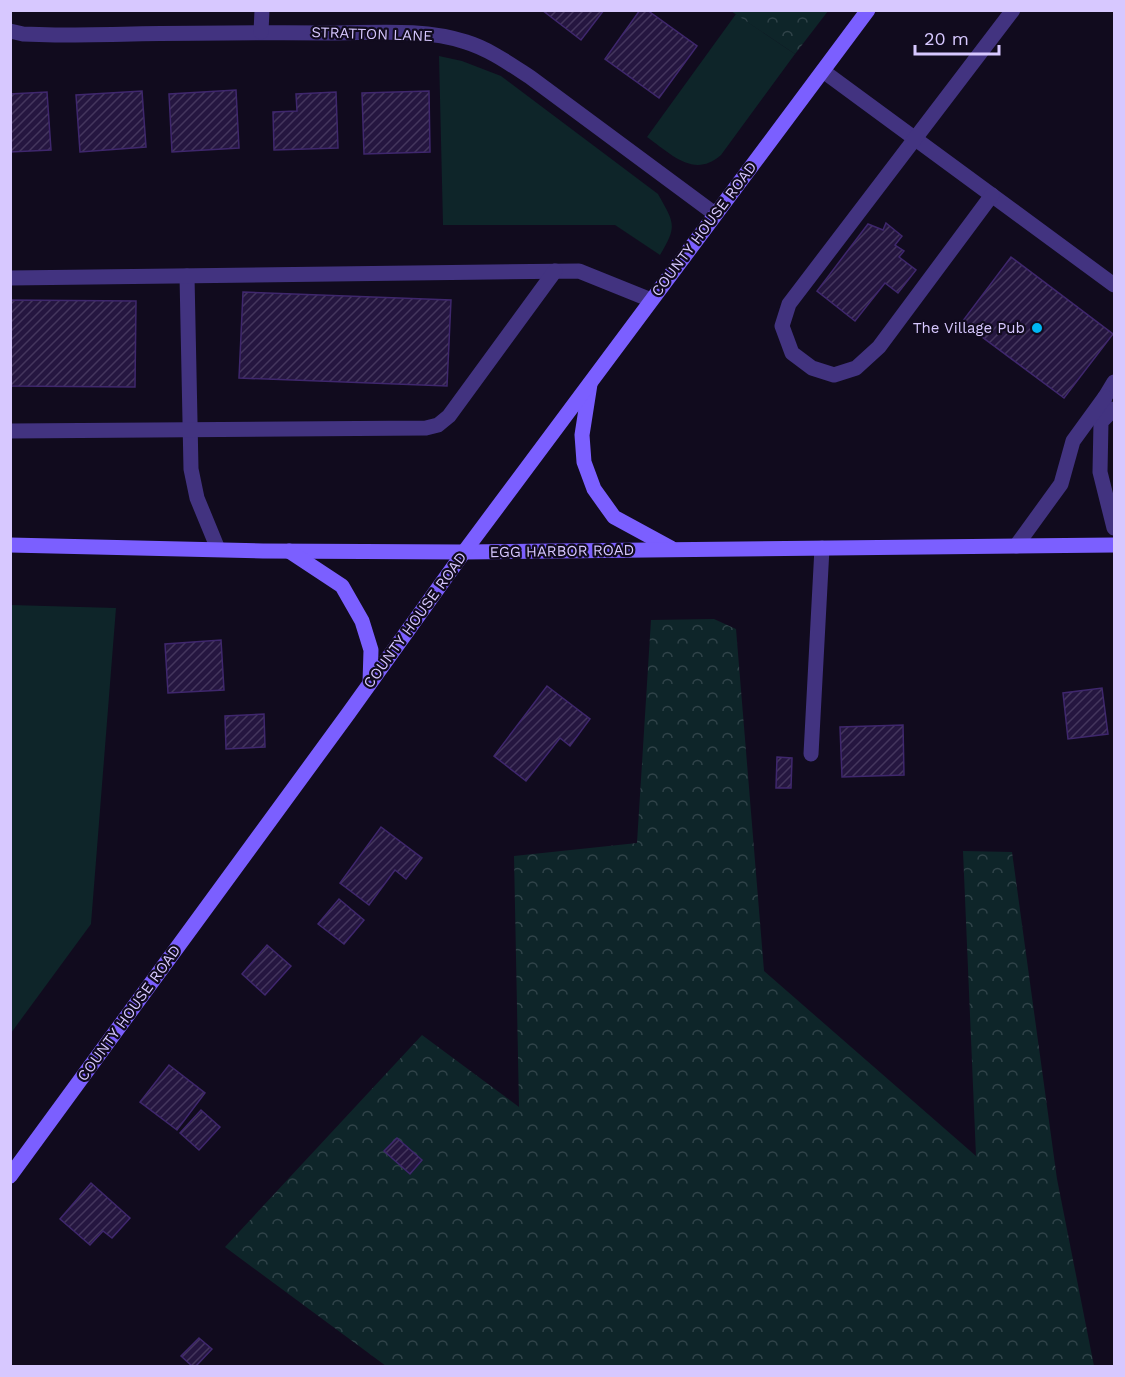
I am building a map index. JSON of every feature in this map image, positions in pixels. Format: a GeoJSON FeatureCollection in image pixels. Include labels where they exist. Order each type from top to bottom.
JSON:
{"type":"FeatureCollection","features":[{"type":"Feature","properties":{"kind":"main road","name":"COUNTY HOUSE ROAD"},"geometry":{"type":"LineString","coordinates":[[10,1176],[464,552],[868,10]]}},
{"type":"Feature","properties":{"kind":"main road"},"geometry":{"type":"LineString","coordinates":[[590,382],[582,435],[584,462],[594,489],[614,517],[674,550]]}},
{"type":"Feature","properties":{"kind":"main road","name":"EGG HARBOR ROAD"},"geometry":{"type":"LineString","coordinates":[[10,545],[464,552],[1114,545]]}},
{"type":"Feature","properties":{"kind":"main road"},"geometry":{"type":"LineString","coordinates":[[289,551],[342,586],[362,621],[371,650],[370,683]]}},
{"type":"Feature","properties":{"kind":"street"},"geometry":{"type":"LineString","coordinates":[[261,32],[262,10]]}},
{"type":"Feature","properties":{"kind":"street"},"geometry":{"type":"LineString","coordinates":[[992,195],[879,347],[856,368],[834,375],[812,368],[792,352],[782,326],[789,304],[1013,10]]}},
{"type":"Feature","properties":{"kind":"street","name":"STRATTON LANE"},"geometry":{"type":"LineString","coordinates":[[10,31],[23,34],[55,35],[261,32],[399,33],[434,35],[467,42],[502,59],[530,77],[716,214]]}},
{"type":"Feature","properties":{"kind":"street"},"geometry":{"type":"LineString","coordinates":[[823,71],[1114,285]]}},
{"type":"Feature","properties":{"kind":"street"},"geometry":{"type":"LineString","coordinates":[[10,431],[426,428],[438,425],[449,416],[555,271]]}},
{"type":"Feature","properties":{"kind":"street"},"geometry":{"type":"LineString","coordinates":[[10,278],[555,271],[579,272],[651,300]]}},
{"type":"Feature","properties":{"kind":"street"},"geometry":{"type":"LineString","coordinates":[[187,276],[191,469],[197,498],[218,549]]}},
{"type":"Feature","properties":{"kind":"street"},"geometry":{"type":"LineString","coordinates":[[1114,382],[1110,403],[1101,423],[1100,472],[1114,528]]}},
{"type":"Feature","properties":{"kind":"street"},"geometry":{"type":"LineString","coordinates":[[1016,546],[1061,484],[1073,441],[1110,403]]}},
{"type":"Feature","properties":{"kind":"street"},"geometry":{"type":"LineString","coordinates":[[811,754],[822,548]]}},
{"type":"Feature","properties":{"kind":"green space"},"geometry":{"type":"Polygon","coordinates":[[[731,11],[828,11],[795,54],[731,11]]]}},
{"type":"Feature","properties":{"kind":"green space"},"geometry":{"type":"Polygon","coordinates":[[[736,14],[795,54],[721,155],[711,162],[701,165],[692,164],[674,156],[647,137],[736,14]]]}},
{"type":"Feature","properties":{"kind":"green space"},"geometry":{"type":"Polygon","coordinates":[[[439,56],[462,61],[501,76],[658,194],[672,224],[670,237],[660,255],[615,225],[443,225],[439,56]]]}},
{"type":"Feature","properties":{"kind":"green space"},"geometry":{"type":"Polygon","coordinates":[[[11,605],[116,608],[91,924],[11,1033],[11,605]]]}},
{"type":"Feature","properties":{"kind":"green space"},"geometry":{"type":"Polygon","coordinates":[[[714,619],[736,629],[764,971],[976,1156],[963,851],[1012,852],[1057,1179],[1094,1366],[386,1366],[225,1247],[422,1035],[519,1107],[514,856],[637,843],[651,620],[714,619]]]}},
{"type":"Feature","properties":{"kind":"building"},"geometry":{"type":"Polygon","coordinates":[[[542,10],[604,10],[581,40],[542,10]]]}},
{"type":"Feature","properties":{"kind":"building"},"geometry":{"type":"Polygon","coordinates":[[[640,10],[647,10],[697,46],[659,98],[605,59],[640,10]]]}},
{"type":"Feature","properties":{"kind":"building"},"geometry":{"type":"Polygon","coordinates":[[[236,90],[239,148],[172,152],[169,94],[236,90]]]}},
{"type":"Feature","properties":{"kind":"building"},"geometry":{"type":"Polygon","coordinates":[[[142,91],[146,147],[80,152],[76,95],[142,91]]]}},
{"type":"Feature","properties":{"kind":"building"},"geometry":{"type":"Polygon","coordinates":[[[429,91],[430,152],[364,154],[362,93],[429,91]]]}},
{"type":"Feature","properties":{"kind":"building"},"geometry":{"type":"Polygon","coordinates":[[[47,92],[51,150],[10,152],[10,94],[47,92]]]}},
{"type":"Feature","properties":{"kind":"building"},"geometry":{"type":"Polygon","coordinates":[[[336,92],[338,148],[274,150],[273,112],[297,111],[296,94],[336,92]]]}},
{"type":"Feature","properties":{"kind":"building"},"geometry":{"type":"Polygon","coordinates":[[[886,223],[902,236],[895,245],[904,251],[899,257],[916,270],[898,293],[885,283],[855,321],[817,291],[868,224],[883,230],[886,223]]]}},
{"type":"Feature","properties":{"kind":"building","name":"The Village Pub"},"geometry":{"type":"Polygon","coordinates":[[[1011,257],[1113,334],[1064,398],[962,322],[1011,257]]]}},
{"type":"Feature","properties":{"kind":"building"},"geometry":{"type":"Polygon","coordinates":[[[243,292],[451,300],[447,386],[239,378],[243,292]]]}},
{"type":"Feature","properties":{"kind":"building"},"geometry":{"type":"Polygon","coordinates":[[[10,300],[136,301],[135,387],[10,386],[10,300]]]}},
{"type":"Feature","properties":{"kind":"building"},"geometry":{"type":"Polygon","coordinates":[[[221,640],[224,690],[168,693],[165,644],[221,640]]]}},
{"type":"Feature","properties":{"kind":"building"},"geometry":{"type":"Polygon","coordinates":[[[547,686],[590,719],[570,746],[560,738],[526,781],[494,756],[547,686]]]}},
{"type":"Feature","properties":{"kind":"building"},"geometry":{"type":"Polygon","coordinates":[[[1102,688],[1108,734],[1068,739],[1063,693],[1102,688]]]}},
{"type":"Feature","properties":{"kind":"building"},"geometry":{"type":"Polygon","coordinates":[[[264,714],[265,747],[226,749],[225,716],[264,714]]]}},
{"type":"Feature","properties":{"kind":"building"},"geometry":{"type":"Polygon","coordinates":[[[903,725],[904,775],[842,777],[840,727],[903,725]]]}},
{"type":"Feature","properties":{"kind":"building"},"geometry":{"type":"Polygon","coordinates":[[[777,757],[792,758],[791,788],[776,788],[777,757]]]}},
{"type":"Feature","properties":{"kind":"building"},"geometry":{"type":"Polygon","coordinates":[[[381,827],[422,858],[406,879],[395,870],[369,905],[340,883],[381,827]]]}},
{"type":"Feature","properties":{"kind":"building"},"geometry":{"type":"Polygon","coordinates":[[[339,899],[364,920],[344,944],[318,924],[339,899]]]}},
{"type":"Feature","properties":{"kind":"building"},"geometry":{"type":"Polygon","coordinates":[[[267,945],[291,966],[265,995],[242,974],[267,945]]]}},
{"type":"Feature","properties":{"kind":"building"},"geometry":{"type":"Polygon","coordinates":[[[169,1065],[205,1093],[177,1130],[140,1102],[169,1065]]]}},
{"type":"Feature","properties":{"kind":"building"},"geometry":{"type":"Polygon","coordinates":[[[201,1110],[220,1127],[199,1150],[180,1133],[201,1110]]]}},
{"type":"Feature","properties":{"kind":"building"},"geometry":{"type":"Polygon","coordinates":[[[397,1138],[422,1160],[410,1174],[384,1151],[397,1138]]]}},
{"type":"Feature","properties":{"kind":"building"},"geometry":{"type":"Polygon","coordinates":[[[91,1183],[130,1218],[112,1238],[103,1231],[90,1245],[60,1219],[91,1183]]]}},
{"type":"Feature","properties":{"kind":"building"},"geometry":{"type":"Polygon","coordinates":[[[199,1338],[212,1349],[196,1366],[192,1366],[181,1356],[199,1338]]]}},
{"type":"Feature","properties":{"kind":"place","name":"The Village Pub"},"geometry":{"type":"Point","coordinates":[1037,328]}}]}
